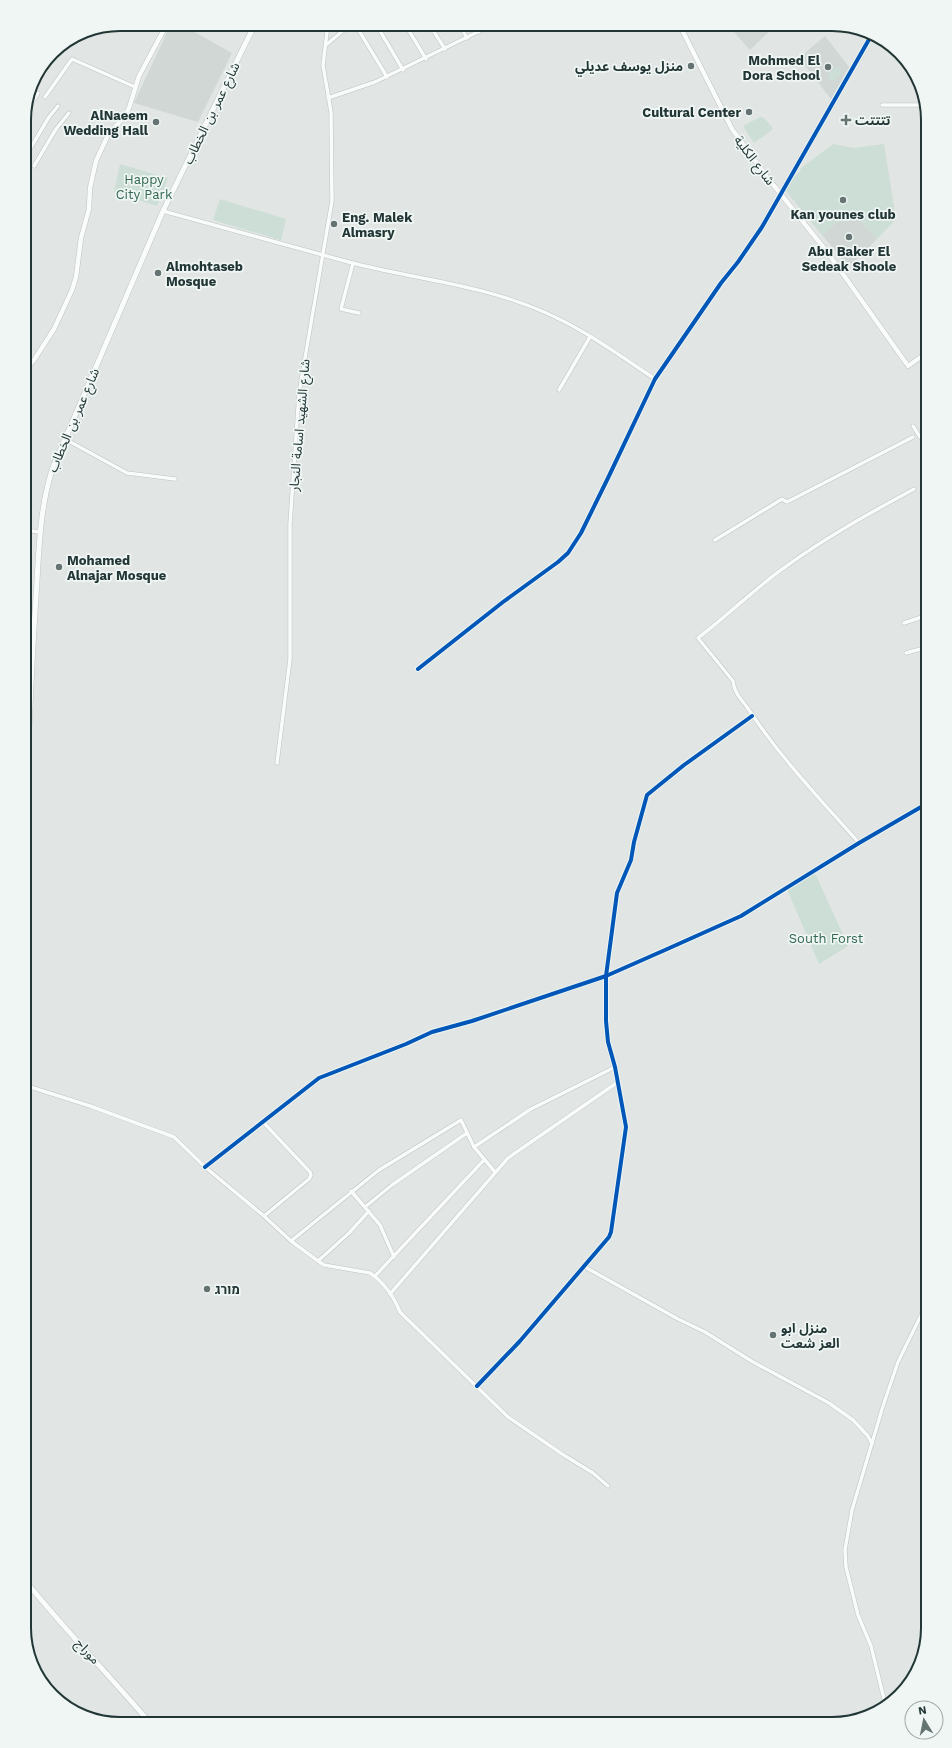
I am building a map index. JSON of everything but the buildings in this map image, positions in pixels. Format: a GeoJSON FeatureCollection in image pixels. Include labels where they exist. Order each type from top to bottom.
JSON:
{"type":"FeatureCollection","features":[{"type":"Feature","properties":{"kind":"main road","name":"شارع عمر بن الخطاب"},"geometry":{"type":"LineString","coordinates":[[31,676],[40,532],[46,490],[53,467],[163,211],[252,31]]}},
{"type":"Feature","properties":{"kind":"main road","name":"موراج"},"geometry":{"type":"LineString","coordinates":[[31,1588],[45,1606],[98,1662],[145,1717]]}},
{"type":"Feature","properties":{"kind":"street"},"geometry":{"type":"LineString","coordinates":[[31,364],[54,329],[72,290],[76,277],[81,238],[89,210],[90,188],[96,161],[108,135],[124,117],[129,108],[139,76],[163,31]]}},
{"type":"Feature","properties":{"kind":"street","name":"شارع الشهيد اسامة النجار"},"geometry":{"type":"LineString","coordinates":[[277,764],[290,660],[290,524],[299,393],[324,255],[332,201],[331,112],[323,65],[327,31]]}},
{"type":"Feature","properties":{"kind":"street"},"geometry":{"type":"LineString","coordinates":[[326,45],[343,31]]}},
{"type":"Feature","properties":{"kind":"street"},"geometry":{"type":"LineString","coordinates":[[359,31],[387,77]]}},
{"type":"Feature","properties":{"kind":"street"},"geometry":{"type":"LineString","coordinates":[[380,31],[403,70]]}},
{"type":"Feature","properties":{"kind":"street"},"geometry":{"type":"LineString","coordinates":[[409,31],[426,58]]}},
{"type":"Feature","properties":{"kind":"street"},"geometry":{"type":"LineString","coordinates":[[433,31],[444,49]]}},
{"type":"Feature","properties":{"kind":"street"},"geometry":{"type":"LineString","coordinates":[[463,31],[467,38]]}},
{"type":"Feature","properties":{"kind":"street","name":"شارع الكلية"},"geometry":{"type":"LineString","coordinates":[[683,31],[732,129],[828,253],[907,364],[921,356]]}},
{"type":"Feature","properties":{"kind":"street"},"geometry":{"type":"LineString","coordinates":[[328,98],[387,77],[479,32]]}},
{"type":"Feature","properties":{"kind":"street"},"geometry":{"type":"LineString","coordinates":[[418,669],[497,606],[558,562],[568,553],[608,478],[656,379],[721,283],[751,244],[870,40]]}},
{"type":"Feature","properties":{"kind":"street"},"geometry":{"type":"LineString","coordinates":[[45,97],[72,59],[135,87]]}},
{"type":"Feature","properties":{"kind":"street"},"geometry":{"type":"LineString","coordinates":[[33,100],[38,93]]}},
{"type":"Feature","properties":{"kind":"street"},"geometry":{"type":"LineString","coordinates":[[882,105],[889,106],[894,104],[920,106]]}},
{"type":"Feature","properties":{"kind":"street"},"geometry":{"type":"LineString","coordinates":[[31,147],[49,117],[58,106]]}},
{"type":"Feature","properties":{"kind":"street"},"geometry":{"type":"LineString","coordinates":[[34,166],[56,129],[69,114]]}},
{"type":"Feature","properties":{"kind":"street"},"geometry":{"type":"LineString","coordinates":[[163,211],[353,263],[447,282],[508,298],[552,315],[656,379]]}},
{"type":"Feature","properties":{"kind":"street"},"geometry":{"type":"LineString","coordinates":[[353,263],[341,309],[359,313]]}},
{"type":"Feature","properties":{"kind":"street"},"geometry":{"type":"LineString","coordinates":[[559,390],[590,337]]}},
{"type":"Feature","properties":{"kind":"street"},"geometry":{"type":"LineString","coordinates":[[912,426],[921,438]]}},
{"type":"Feature","properties":{"kind":"street"},"geometry":{"type":"LineString","coordinates":[[715,540],[782,499],[787,502],[913,437]]}},
{"type":"Feature","properties":{"kind":"street"},"geometry":{"type":"LineString","coordinates":[[65,439],[127,473],[175,479]]}},
{"type":"Feature","properties":{"kind":"street"},"geometry":{"type":"LineString","coordinates":[[859,842],[800,776],[752,716],[734,690],[733,680],[698,638],[768,580],[816,545],[874,510],[914,489]]}},
{"type":"Feature","properties":{"kind":"street"},"geometry":{"type":"LineString","coordinates":[[31,531],[40,532]]}},
{"type":"Feature","properties":{"kind":"street"},"geometry":{"type":"LineString","coordinates":[[904,623],[921,618]]}},
{"type":"Feature","properties":{"kind":"street"},"geometry":{"type":"LineString","coordinates":[[906,653],[921,649]]}},
{"type":"Feature","properties":{"kind":"street"},"geometry":{"type":"LineString","coordinates":[[477,1386],[517,1345],[585,1267],[609,1237],[611,1232],[626,1127],[615,1067],[607,1035],[606,976],[617,893],[631,860],[634,842],[647,795],[684,765],[752,716]]}},
{"type":"Feature","properties":{"kind":"street"},"geometry":{"type":"LineString","coordinates":[[205,1168],[319,1078],[406,1044],[432,1032],[472,1021],[606,976],[741,916],[859,842],[921,807]]}},
{"type":"Feature","properties":{"kind":"street"},"geometry":{"type":"LineString","coordinates":[[474,1147],[531,1109],[615,1067]]}},
{"type":"Feature","properties":{"kind":"street"},"geometry":{"type":"LineString","coordinates":[[390,1294],[508,1158],[618,1082]]}},
{"type":"Feature","properties":{"kind":"street"},"geometry":{"type":"LineString","coordinates":[[31,1088],[90,1106],[174,1137],[205,1168],[264,1216],[291,1241],[318,1261],[324,1265],[370,1273],[375,1276],[390,1294],[400,1312],[508,1417],[592,1473],[608,1486]]}},
{"type":"Feature","properties":{"kind":"street"},"geometry":{"type":"LineString","coordinates":[[291,1241],[385,1165],[461,1120],[474,1147],[495,1172]]}},
{"type":"Feature","properties":{"kind":"street"},"geometry":{"type":"LineString","coordinates":[[263,1122],[310,1172],[311,1175],[309,1179],[264,1216]]}},
{"type":"Feature","properties":{"kind":"street"},"geometry":{"type":"LineString","coordinates":[[365,1207],[392,1185],[467,1133]]}},
{"type":"Feature","properties":{"kind":"street"},"geometry":{"type":"LineString","coordinates":[[375,1276],[484,1160]]}},
{"type":"Feature","properties":{"kind":"street"},"geometry":{"type":"LineString","coordinates":[[351,1191],[380,1225],[394,1257]]}},
{"type":"Feature","properties":{"kind":"street"},"geometry":{"type":"LineString","coordinates":[[318,1261],[369,1211]]}},
{"type":"Feature","properties":{"kind":"street"},"geometry":{"type":"LineString","coordinates":[[585,1267],[678,1319],[705,1332],[752,1362],[829,1404],[853,1420],[868,1436],[872,1444]]}},
{"type":"Feature","properties":{"kind":"street"},"geometry":{"type":"LineString","coordinates":[[884,1700],[871,1646],[858,1615],[846,1568],[845,1550],[852,1510],[898,1362],[921,1315]]}},
{"type":"Feature","properties":{"kind":"shaded area"},"geometry":{"type":"Polygon","coordinates":[[[168,31],[193,31],[232,53],[198,122],[134,103],[168,31]]]}},
{"type":"Feature","properties":{"kind":"shaded area"},"geometry":{"type":"Polygon","coordinates":[[[733,31],[770,31],[750,50],[733,31]]]}},
{"type":"Feature","properties":{"kind":"shaded area","name":"Mohmed El Dora School"},"geometry":{"type":"Polygon","coordinates":[[[825,36],[849,67],[831,99],[799,58],[825,36]]]}},
{"type":"Feature","properties":{"kind":"shaded area","name":"Abu Baker El Sedeak Shoole"},"geometry":{"type":"Polygon","coordinates":[[[852,210],[877,239],[849,267],[822,235],[852,210]]]}},
{"type":"Feature","properties":{"kind":"green space"},"geometry":{"type":"Polygon","coordinates":[[[837,66],[843,72],[832,81],[827,75],[837,66]]]}},
{"type":"Feature","properties":{"kind":"green space"},"geometry":{"type":"Polygon","coordinates":[[[760,117],[764,118],[772,127],[772,130],[754,143],[743,126],[760,117]]]}},
{"type":"Feature","properties":{"kind":"green space","name":"Kan younes club"},"geometry":{"type":"Polygon","coordinates":[[[833,144],[853,148],[884,144],[896,219],[877,239],[852,210],[822,235],[786,191],[787,183],[801,171],[800,169],[833,144]]]}},
{"type":"Feature","properties":{"kind":"green space","name":"Happy City Park"},"geometry":{"type":"Polygon","coordinates":[[[120,164],[168,178],[157,206],[114,192],[120,164]]]}},
{"type":"Feature","properties":{"kind":"green space"},"geometry":{"type":"Polygon","coordinates":[[[220,199],[286,219],[281,240],[213,220],[220,199]]]}},
{"type":"Feature","properties":{"kind":"green space","name":"South Forst"},"geometry":{"type":"Polygon","coordinates":[[[815,873],[848,946],[819,964],[787,889],[815,873]]]}},
{"type":"Feature","properties":{"kind":"cycle path"},"geometry":{"type":"LineString","coordinates":[[418,669],[568,553],[581,533],[655,379],[721,283],[738,262],[762,227],[869,39]]}},
{"type":"Feature","properties":{"kind":"cycle path"},"geometry":{"type":"LineString","coordinates":[[477,1386],[520,1341],[609,1237],[611,1232],[626,1127],[615,1067],[608,1042],[606,1021],[606,976],[617,893],[631,860],[634,842],[647,795],[684,765],[752,716]]}},
{"type":"Feature","properties":{"kind":"cycle path"},"geometry":{"type":"LineString","coordinates":[[205,1167],[319,1078],[406,1044],[432,1032],[472,1021],[606,976],[741,916],[859,843],[921,807]]}},
{"type":"Feature","properties":{"kind":"place","name":"منزل يوسف عديلي"},"geometry":{"type":"Point","coordinates":[691,66]}},
{"type":"Feature","properties":{"kind":"place","name":"Mohmed El Dora School"},"geometry":{"type":"Point","coordinates":[828,67]}},
{"type":"Feature","properties":{"kind":"place","name":"Cultural Center"},"geometry":{"type":"Point","coordinates":[749,112]}},
{"type":"Feature","properties":{"kind":"place","name":"تتتتت"},"geometry":{"type":"Point","coordinates":[846,120]}},
{"type":"Feature","properties":{"kind":"place","name":"AlNaeem Wedding Hall"},"geometry":{"type":"Point","coordinates":[156,122]}},
{"type":"Feature","properties":{"kind":"place","name":"Kan younes club"},"geometry":{"type":"Point","coordinates":[843,200]}},
{"type":"Feature","properties":{"kind":"place","name":"Eng. Malek Almasry"},"geometry":{"type":"Point","coordinates":[334,224]}},
{"type":"Feature","properties":{"kind":"place","name":"Abu Baker El Sedeak Shoole"},"geometry":{"type":"Point","coordinates":[849,237]}},
{"type":"Feature","properties":{"kind":"place","name":"Almohtaseb Mosque"},"geometry":{"type":"Point","coordinates":[158,273]}},
{"type":"Feature","properties":{"kind":"place","name":"Mohamed Alnajar Mosque"},"geometry":{"type":"Point","coordinates":[59,567]}},
{"type":"Feature","properties":{"kind":"place","name":"מורג"},"geometry":{"type":"Point","coordinates":[207,1289]}},
{"type":"Feature","properties":{"kind":"place","name":"منزل ابو العز شعت"},"geometry":{"type":"Point","coordinates":[773,1335]}}]}
